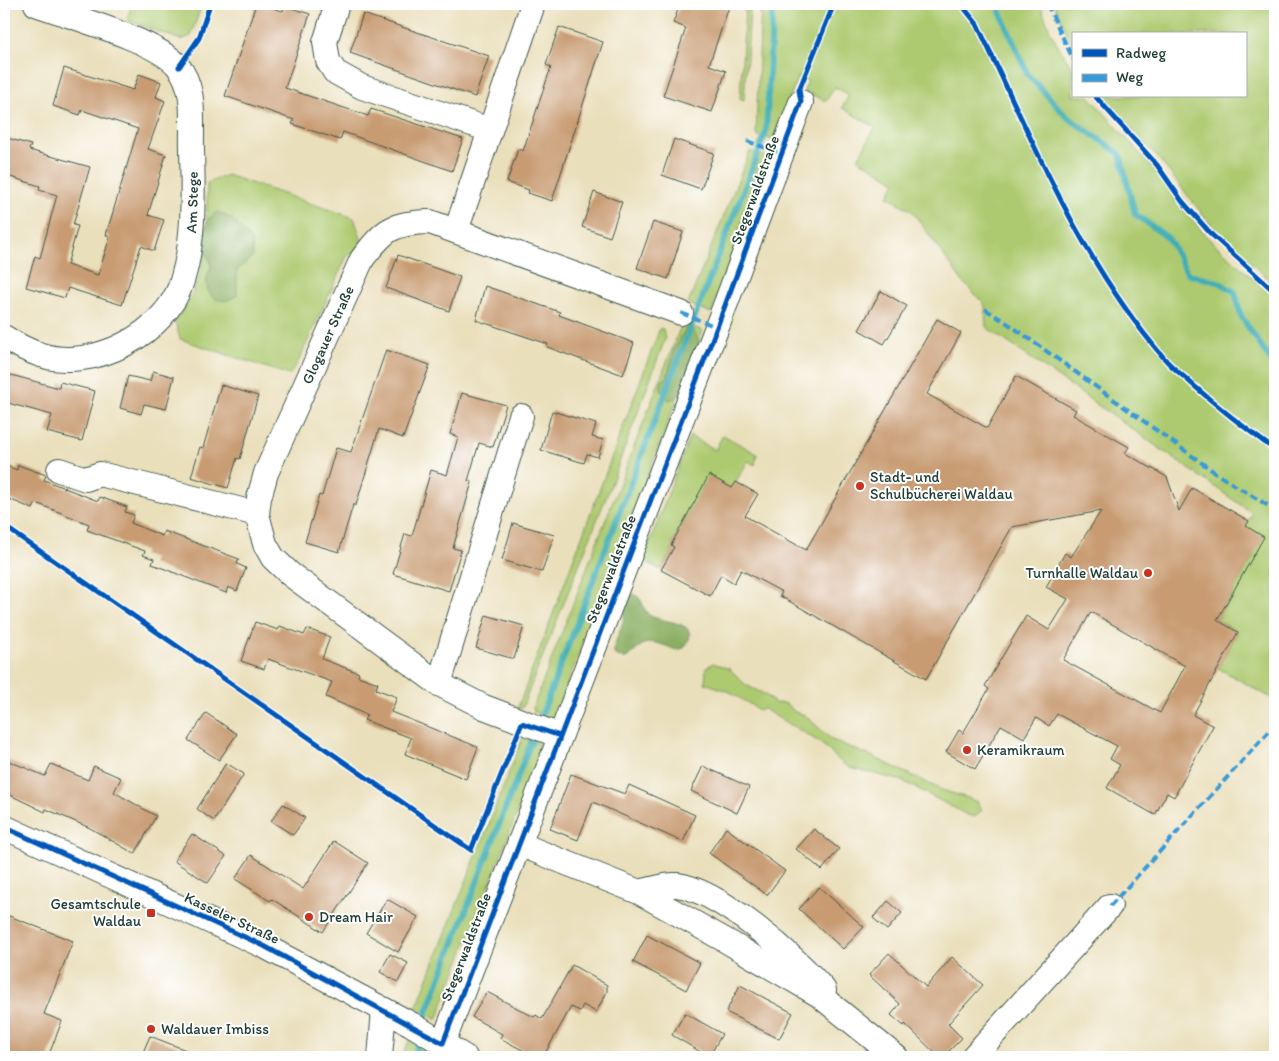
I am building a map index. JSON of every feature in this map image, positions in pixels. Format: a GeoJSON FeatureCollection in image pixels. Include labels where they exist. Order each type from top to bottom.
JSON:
{"type":"FeatureCollection","features":[{"type":"Feature","properties":{"kind":"street","name":"Am Stege"},"geometry":{"type":"LineString","coordinates":[[4,337],[42,356],[85,357],[116,350],[145,332],[172,304],[182,282],[190,245],[192,158],[190,91],[182,73],[168,55],[145,44],[36,4]]}},
{"type":"Feature","properties":{"kind":"street"},"geometry":{"type":"LineString","coordinates":[[337,4],[325,42],[328,61],[335,72],[362,87],[490,130]]}},
{"type":"Feature","properties":{"kind":"street"},"geometry":{"type":"LineString","coordinates":[[456,231],[533,4]]}},
{"type":"Feature","properties":{"kind":"street","name":"Stegerwaldstraße"},"geometry":{"type":"LineString","coordinates":[[427,1033],[519,844],[545,731],[801,102]]}},
{"type":"Feature","properties":{"kind":"street","name":"Glogauer Straße"},"geometry":{"type":"LineString","coordinates":[[545,731],[484,708],[439,684],[290,574],[273,558],[260,532],[257,514],[266,473],[362,259],[382,234],[405,223],[430,222],[681,313]]}},
{"type":"Feature","properties":{"kind":"street"},"geometry":{"type":"LineString","coordinates":[[439,684],[522,416]]}},
{"type":"Feature","properties":{"kind":"street"},"geometry":{"type":"LineString","coordinates":[[59,470],[86,479],[100,474],[257,514]]}},
{"type":"Feature","properties":{"kind":"street","name":"Kasseler Straße"},"geometry":{"type":"LineString","coordinates":[[4,826],[264,946],[427,1033],[465,1057]]}},
{"type":"Feature","properties":{"kind":"street"},"geometry":{"type":"LineString","coordinates":[[519,844],[639,892],[797,982],[841,1011],[896,1057]]}},
{"type":"Feature","properties":{"kind":"street"},"geometry":{"type":"LineString","coordinates":[[973,1057],[1110,906]]}},
{"type":"Feature","properties":{"kind":"street"},"geometry":{"type":"LineString","coordinates":[[380,1057],[384,1010]]}},
{"type":"Feature","properties":{"kind":"green space"},"geometry":{"type":"Polygon","coordinates":[[[132,4],[202,4],[191,36],[181,40],[127,20],[132,4]]]}},
{"type":"Feature","properties":{"kind":"green space"},"geometry":{"type":"Polygon","coordinates":[[[761,4],[1040,4],[1051,33],[1072,68],[1072,98],[1091,98],[1153,168],[1178,203],[1207,237],[1275,298],[1275,700],[1218,668],[1238,632],[1217,620],[1254,555],[1235,545],[1252,513],[986,327],[985,305],[963,282],[912,211],[888,196],[896,182],[858,159],[875,127],[842,108],[849,95],[835,87],[826,101],[804,91],[808,81],[798,77],[773,140],[756,135],[761,4]]]}},
{"type":"Feature","properties":{"kind":"green space"},"geometry":{"type":"Polygon","coordinates":[[[1054,4],[1275,4],[1275,285],[1215,230],[1159,159],[1104,98],[1246,98],[1246,32],[1072,32],[1072,44],[1054,4]]]}},
{"type":"Feature","properties":{"kind":"green space"},"geometry":{"type":"Polygon","coordinates":[[[745,8],[750,10],[744,100],[740,99],[745,8]]]}},
{"type":"Feature","properties":{"kind":"green space"},"geometry":{"type":"Polygon","coordinates":[[[750,151],[770,158],[711,313],[688,304],[750,151]]]}},
{"type":"Feature","properties":{"kind":"green space"},"geometry":{"type":"Polygon","coordinates":[[[227,175],[354,218],[362,241],[356,252],[347,256],[297,364],[289,375],[180,339],[175,321],[195,288],[201,272],[204,255],[207,221],[207,183],[227,175]]]}},
{"type":"Feature","properties":{"kind":"green space"},"geometry":{"type":"Polygon","coordinates":[[[218,212],[232,219],[252,241],[253,256],[237,270],[237,295],[232,299],[226,300],[216,299],[208,291],[207,275],[211,264],[203,249],[207,222],[213,214],[218,212]]]}},
{"type":"Feature","properties":{"kind":"green space"},"geometry":{"type":"Polygon","coordinates":[[[682,323],[703,331],[555,716],[550,718],[534,712],[533,707],[682,323]]]}},
{"type":"Feature","properties":{"kind":"green space"},"geometry":{"type":"Polygon","coordinates":[[[660,328],[663,329],[665,339],[609,490],[522,708],[517,710],[660,328]]]}},
{"type":"Feature","properties":{"kind":"green space"},"geometry":{"type":"Polygon","coordinates":[[[686,328],[692,329],[696,335],[698,341],[697,351],[680,393],[669,400],[662,391],[661,383],[662,380],[667,378],[674,349],[686,328]]]}},
{"type":"Feature","properties":{"kind":"green space"},"geometry":{"type":"Polygon","coordinates":[[[723,435],[757,454],[755,465],[748,461],[732,488],[709,476],[671,545],[674,547],[661,570],[643,560],[690,436],[715,450],[723,435]]]}},
{"type":"Feature","properties":{"kind":"green space"},"geometry":{"type":"Polygon","coordinates":[[[634,594],[641,600],[647,613],[677,623],[689,631],[689,638],[684,648],[676,650],[649,643],[641,646],[624,659],[614,654],[624,618],[625,601],[628,595],[634,594]]]}},
{"type":"Feature","properties":{"kind":"green space"},"geometry":{"type":"Polygon","coordinates":[[[713,663],[730,669],[746,685],[764,694],[775,703],[785,703],[795,712],[805,715],[832,740],[871,756],[942,790],[977,802],[982,810],[975,817],[967,815],[903,781],[850,768],[819,742],[764,709],[759,710],[730,692],[705,683],[706,668],[713,663]]]}},
{"type":"Feature","properties":{"kind":"green space"},"geometry":{"type":"Polygon","coordinates":[[[523,737],[543,746],[437,1020],[416,1008],[523,737]]]}},
{"type":"Feature","properties":{"kind":"green space"},"geometry":{"type":"Polygon","coordinates":[[[410,1039],[426,1042],[449,1057],[414,1057],[404,1051],[410,1039]]]}},
{"type":"Feature","properties":{"kind":"building"},"geometry":{"type":"Polygon","coordinates":[[[256,4],[283,11],[285,6],[310,14],[285,88],[368,116],[371,109],[463,139],[452,171],[343,132],[340,140],[292,124],[294,120],[225,96],[256,4]]]}},
{"type":"Feature","properties":{"kind":"building"},"geometry":{"type":"Polygon","coordinates":[[[680,4],[730,4],[709,65],[726,71],[712,112],[663,96],[686,28],[673,23],[680,4]]]}},
{"type":"Feature","properties":{"kind":"building"},"geometry":{"type":"Polygon","coordinates":[[[363,14],[489,56],[475,97],[350,53],[363,14]]]}},
{"type":"Feature","properties":{"kind":"building"},"geometry":{"type":"Polygon","coordinates":[[[559,27],[603,42],[552,201],[528,193],[529,190],[507,182],[518,149],[523,151],[551,67],[546,65],[559,27]]]}},
{"type":"Feature","properties":{"kind":"building"},"geometry":{"type":"Polygon","coordinates":[[[64,68],[133,90],[139,74],[161,82],[156,97],[165,101],[148,149],[166,155],[148,215],[164,220],[154,251],[141,246],[122,305],[68,288],[65,298],[26,287],[35,256],[40,258],[57,195],[39,190],[40,186],[4,175],[4,137],[31,145],[29,150],[90,167],[73,225],[78,226],[67,265],[98,275],[110,237],[106,235],[138,129],[82,110],[80,115],[53,106],[64,68]]]}},
{"type":"Feature","properties":{"kind":"building"},"geometry":{"type":"Polygon","coordinates":[[[674,139],[714,153],[701,189],[662,175],[674,139]]]}},
{"type":"Feature","properties":{"kind":"building"},"geometry":{"type":"Polygon","coordinates":[[[594,192],[622,202],[610,237],[582,227],[594,192]]]}},
{"type":"Feature","properties":{"kind":"building"},"geometry":{"type":"Polygon","coordinates":[[[653,222],[683,232],[668,279],[637,268],[653,222]]]}},
{"type":"Feature","properties":{"kind":"building"},"geometry":{"type":"Polygon","coordinates":[[[398,255],[460,277],[449,311],[386,288],[398,255]]]}},
{"type":"Feature","properties":{"kind":"building"},"geometry":{"type":"Polygon","coordinates":[[[485,286],[560,312],[559,315],[634,343],[623,375],[547,347],[548,344],[476,320],[485,286]]]}},
{"type":"Feature","properties":{"kind":"building"},"geometry":{"type":"Polygon","coordinates":[[[881,291],[907,306],[884,344],[859,330],[881,291]]]}},
{"type":"Feature","properties":{"kind":"building"},"geometry":{"type":"Polygon","coordinates":[[[937,319],[961,333],[927,394],[987,428],[1016,376],[1076,410],[1073,415],[1129,447],[1125,453],[1167,477],[1179,511],[1192,488],[1249,521],[1246,526],[1264,537],[1217,620],[1238,632],[1193,715],[1213,726],[1174,797],[1167,793],[1155,815],[1107,788],[1120,765],[1110,759],[1117,746],[1057,714],[1049,726],[1036,718],[1024,738],[1001,725],[975,769],[946,752],[959,730],[963,733],[989,689],[985,686],[1026,616],[1049,630],[1068,599],[1046,587],[1065,553],[1071,557],[1101,511],[1012,527],[926,679],[780,596],[782,592],[741,570],[734,583],[721,575],[710,596],[661,570],[674,547],[671,545],[709,475],[732,488],[736,482],[758,494],[745,516],[806,550],[937,319]],[[1091,612],[1063,660],[1160,713],[1185,666],[1091,612]]]}},
{"type":"Feature","properties":{"kind":"building"},"geometry":{"type":"Polygon","coordinates":[[[386,350],[430,365],[403,438],[379,429],[356,505],[353,505],[339,552],[305,542],[319,495],[322,496],[336,448],[351,452],[386,350]]]}},
{"type":"Feature","properties":{"kind":"building"},"geometry":{"type":"Polygon","coordinates":[[[153,371],[174,377],[166,409],[144,404],[141,414],[120,408],[128,376],[150,381],[153,371]]]}},
{"type":"Feature","properties":{"kind":"building"},"geometry":{"type":"Polygon","coordinates":[[[4,373],[59,388],[60,382],[95,391],[82,441],[47,432],[52,415],[4,402],[4,373]]]}},
{"type":"Feature","properties":{"kind":"building"},"geometry":{"type":"Polygon","coordinates":[[[221,385],[258,396],[240,459],[237,458],[228,488],[191,477],[200,447],[203,448],[221,385]]]}},
{"type":"Feature","properties":{"kind":"building"},"geometry":{"type":"Polygon","coordinates":[[[462,393],[506,405],[493,447],[479,443],[468,481],[472,482],[453,548],[461,550],[449,591],[393,574],[405,534],[412,536],[431,470],[447,475],[458,437],[450,434],[462,393]]]}},
{"type":"Feature","properties":{"kind":"building"},"geometry":{"type":"Polygon","coordinates":[[[552,411],[596,424],[592,437],[603,440],[598,457],[587,454],[584,463],[541,450],[552,411]]]}},
{"type":"Feature","properties":{"kind":"building"},"geometry":{"type":"Polygon","coordinates":[[[4,465],[17,470],[18,465],[46,475],[44,480],[98,501],[100,497],[127,507],[125,512],[134,515],[131,523],[162,536],[164,531],[239,559],[237,564],[246,568],[237,591],[228,587],[226,593],[152,564],[154,559],[143,555],[145,551],[87,530],[89,524],[36,503],[33,509],[4,497],[4,465]]]}},
{"type":"Feature","properties":{"kind":"building"},"geometry":{"type":"Polygon","coordinates":[[[513,523],[554,535],[542,572],[502,560],[513,523]]]}},
{"type":"Feature","properties":{"kind":"building"},"geometry":{"type":"Polygon","coordinates":[[[486,615],[524,626],[514,659],[476,648],[486,615]]]}},
{"type":"Feature","properties":{"kind":"building"},"geometry":{"type":"Polygon","coordinates":[[[255,622],[278,630],[280,626],[304,635],[307,629],[330,637],[322,659],[359,673],[358,676],[378,683],[376,689],[397,697],[391,712],[478,747],[466,779],[405,754],[411,738],[364,720],[367,715],[326,697],[332,682],[268,659],[264,669],[241,661],[255,622]]]}},
{"type":"Feature","properties":{"kind":"building"},"geometry":{"type":"Polygon","coordinates":[[[206,713],[237,734],[219,760],[188,740],[206,713]]]}},
{"type":"Feature","properties":{"kind":"building"},"geometry":{"type":"Polygon","coordinates":[[[4,759],[45,776],[51,764],[88,780],[94,766],[121,778],[114,792],[156,816],[135,854],[90,828],[46,809],[45,812],[4,792],[4,759]]]}},
{"type":"Feature","properties":{"kind":"building"},"geometry":{"type":"Polygon","coordinates":[[[226,763],[244,774],[214,821],[197,809],[226,763]]]}},
{"type":"Feature","properties":{"kind":"building"},"geometry":{"type":"Polygon","coordinates":[[[703,766],[749,787],[737,813],[691,791],[703,766]]]}},
{"type":"Feature","properties":{"kind":"building"},"geometry":{"type":"Polygon","coordinates":[[[571,774],[625,794],[629,785],[695,815],[683,842],[593,802],[578,840],[550,829],[571,774]]]}},
{"type":"Feature","properties":{"kind":"building"},"geometry":{"type":"Polygon","coordinates":[[[283,804],[305,818],[293,835],[271,821],[283,804]]]}},
{"type":"Feature","properties":{"kind":"building"},"geometry":{"type":"Polygon","coordinates":[[[726,828],[785,871],[767,895],[709,853],[726,828]]]}},
{"type":"Feature","properties":{"kind":"building"},"geometry":{"type":"Polygon","coordinates":[[[814,829],[839,849],[822,870],[796,849],[814,829]]]}},
{"type":"Feature","properties":{"kind":"building"},"geometry":{"type":"Polygon","coordinates":[[[192,834],[226,856],[208,883],[174,861],[192,834]]]}},
{"type":"Feature","properties":{"kind":"building"},"geometry":{"type":"Polygon","coordinates":[[[334,841],[368,863],[323,932],[272,899],[270,901],[235,879],[251,855],[303,889],[334,841]]]}},
{"type":"Feature","properties":{"kind":"building"},"geometry":{"type":"Polygon","coordinates":[[[819,887],[864,927],[843,949],[799,909],[819,887]]]}},
{"type":"Feature","properties":{"kind":"building"},"geometry":{"type":"Polygon","coordinates":[[[387,899],[418,917],[398,952],[366,933],[387,899]]]}},
{"type":"Feature","properties":{"kind":"building"},"geometry":{"type":"Polygon","coordinates":[[[888,901],[902,913],[887,930],[873,918],[888,901]]]}},
{"type":"Feature","properties":{"kind":"building"},"geometry":{"type":"Polygon","coordinates":[[[4,914],[73,941],[44,1014],[62,1021],[48,1057],[4,1057],[4,914]]]}},
{"type":"Feature","properties":{"kind":"building"},"geometry":{"type":"Polygon","coordinates":[[[647,935],[700,963],[686,990],[633,962],[647,935]]]}},
{"type":"Feature","properties":{"kind":"building"},"geometry":{"type":"Polygon","coordinates":[[[889,953],[926,987],[952,957],[983,985],[948,1024],[962,1038],[943,1057],[939,1057],[905,1024],[904,1026],[891,1015],[900,1004],[869,975],[889,953]]]}},
{"type":"Feature","properties":{"kind":"building"},"geometry":{"type":"Polygon","coordinates":[[[390,954],[408,963],[398,982],[380,972],[390,954]]]}},
{"type":"Feature","properties":{"kind":"building"},"geometry":{"type":"Polygon","coordinates":[[[572,965],[607,985],[607,992],[596,1012],[583,1005],[580,1011],[571,1007],[543,1057],[535,1057],[500,1038],[502,1034],[472,1017],[487,992],[534,1017],[536,1015],[542,1019],[572,965]]]}},
{"type":"Feature","properties":{"kind":"building"},"geometry":{"type":"Polygon","coordinates":[[[740,985],[793,1013],[779,1039],[726,1012],[740,985]]]}},
{"type":"Feature","properties":{"kind":"building"},"geometry":{"type":"Polygon","coordinates":[[[685,1013],[722,1034],[709,1057],[672,1035],[685,1013]]]}},
{"type":"Feature","properties":{"kind":"building"},"geometry":{"type":"Polygon","coordinates":[[[150,1036],[201,1056],[141,1057],[150,1036]]]}},
{"type":"Feature","properties":{"kind":"waterway"},"geometry":{"type":"LineString","coordinates":[[422,1025],[766,132],[773,4]]}},
{"type":"Feature","properties":{"kind":"waterway"},"geometry":{"type":"LineString","coordinates":[[999,4],[1000,12],[1028,75],[1066,116],[1120,154],[1135,214],[1168,238],[1188,274],[1218,282],[1235,292],[1241,316],[1275,367]]}},
{"type":"Feature","properties":{"kind":"waterway"},"geometry":{"type":"LineString","coordinates":[[419,1035],[416,1051],[426,1057]]}},
{"type":"Feature","properties":{"kind":"marked path"},"geometry":{"type":"LineString","coordinates":[[1047,4],[1072,57]]}},
{"type":"Feature","properties":{"kind":"marked path"},"geometry":{"type":"LineString","coordinates":[[747,141],[782,154]]}},
{"type":"Feature","properties":{"kind":"marked path"},"geometry":{"type":"LineString","coordinates":[[985,309],[1220,476],[1275,510]]}},
{"type":"Feature","properties":{"kind":"marked path"},"geometry":{"type":"LineString","coordinates":[[681,313],[717,327]]}},
{"type":"Feature","properties":{"kind":"marked path"},"geometry":{"type":"LineString","coordinates":[[1110,906],[1275,725]]}},
{"type":"Feature","properties":{"kind":"cycle path"},"geometry":{"type":"LineString","coordinates":[[179,67],[199,38],[210,4]]}},
{"type":"Feature","properties":{"kind":"cycle path"},"geometry":{"type":"LineString","coordinates":[[4,827],[264,946],[443,1043],[717,327],[801,102],[799,90],[834,4]]}},
{"type":"Feature","properties":{"kind":"cycle path"},"geometry":{"type":"LineString","coordinates":[[961,4],[977,24],[1038,155],[1082,240],[1134,321],[1170,365],[1222,410],[1275,450]]}},
{"type":"Feature","properties":{"kind":"cycle path"},"geometry":{"type":"LineString","coordinates":[[1097,98],[1157,165],[1182,201],[1211,234],[1275,292]]}},
{"type":"Feature","properties":{"kind":"cycle path"},"geometry":{"type":"LineString","coordinates":[[4,526],[471,850],[522,723],[560,736]]}},
{"type":"Feature","properties":{"kind":"place","name":"Stadt- und Schulbücherei Waldau"},"geometry":{"type":"Point","coordinates":[860,486]}},
{"type":"Feature","properties":{"kind":"place","name":"Turnhalle Waldau"},"geometry":{"type":"Point","coordinates":[1148,573]}},
{"type":"Feature","properties":{"kind":"place","name":"Keramikraum"},"geometry":{"type":"Point","coordinates":[967,750]}},
{"type":"Feature","properties":{"kind":"place","name":"Gesamtschule Waldau"},"geometry":{"type":"Point","coordinates":[151,913]}},
{"type":"Feature","properties":{"kind":"place","name":"Dream Hair"},"geometry":{"type":"Point","coordinates":[309,917]}},
{"type":"Feature","properties":{"kind":"place","name":"Waldauer Imbiss"},"geometry":{"type":"Point","coordinates":[151,1029]}}]}
